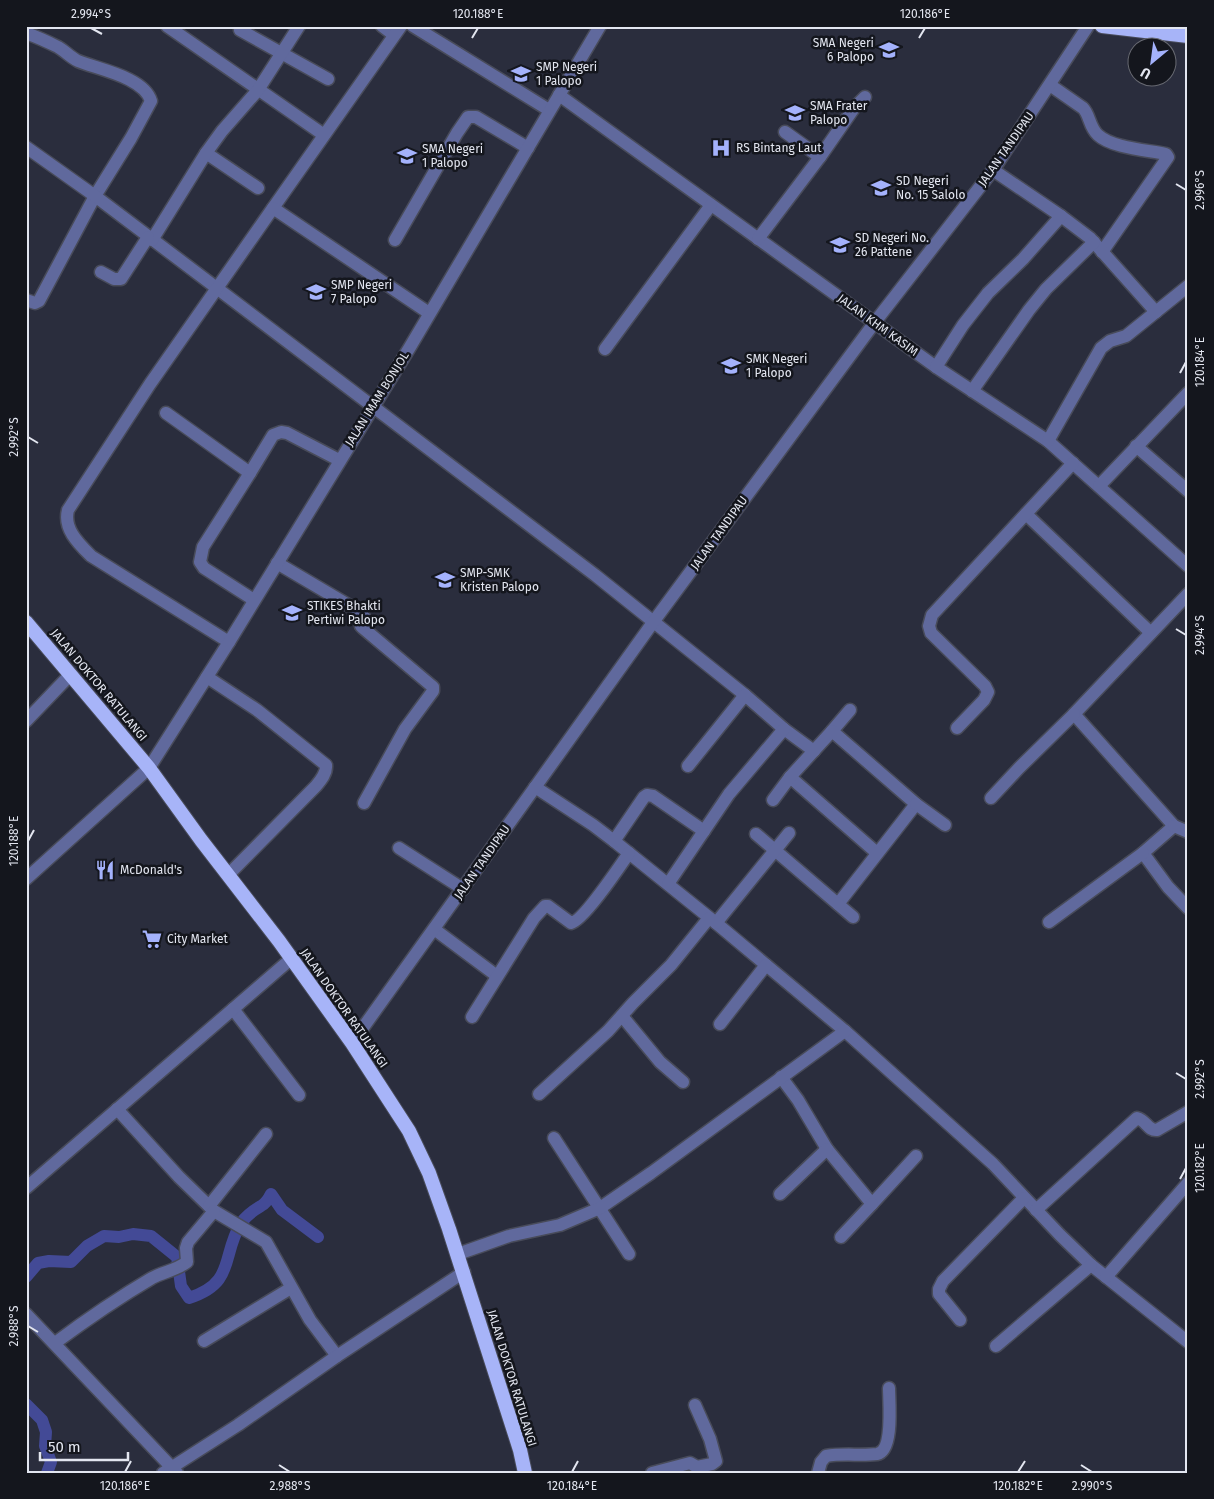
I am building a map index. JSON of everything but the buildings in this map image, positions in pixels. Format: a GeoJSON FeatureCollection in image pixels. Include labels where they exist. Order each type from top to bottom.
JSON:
{"type":"FeatureCollection","features":[{"type":"Feature","properties":{"kind":"highway"},"geometry":{"type":"LineString","coordinates":[[1102,26],[1188,36]]}},
{"type":"Feature","properties":{"kind":"highway","name":"JALAN DOKTOR RATULANGI"},"geometry":{"type":"LineString","coordinates":[[26,622],[149,768],[292,958],[352,1043],[410,1131],[420,1152],[458,1254],[494,1374],[520,1450],[525,1473]]}},
{"type":"Feature","properties":{"kind":"street"},"geometry":{"type":"LineString","coordinates":[[167,26],[324,135]]}},
{"type":"Feature","properties":{"kind":"street"},"geometry":{"type":"LineString","coordinates":[[101,272],[114,279],[121,279],[222,131],[258,90],[299,26]]}},
{"type":"Feature","properties":{"kind":"street"},"geometry":{"type":"LineString","coordinates":[[229,642],[91,556],[72,534],[66,524],[66,517],[68,510],[150,384],[398,31],[382,26]]}},
{"type":"Feature","properties":{"kind":"street"},"geometry":{"type":"LineString","coordinates":[[412,26],[549,110]]}},
{"type":"Feature","properties":{"kind":"street","name":"JALAN IMAM BONJOL"},"geometry":{"type":"LineString","coordinates":[[26,879],[149,768],[229,642],[373,406],[600,26]]}},
{"type":"Feature","properties":{"kind":"street","name":"JALAN TANDIPAU"},"geometry":{"type":"LineString","coordinates":[[352,1043],[654,621],[875,322],[993,170],[1088,26]]}},
{"type":"Feature","properties":{"kind":"street"},"geometry":{"type":"LineString","coordinates":[[240,30],[328,79]]}},
{"type":"Feature","properties":{"kind":"street"},"geometry":{"type":"LineString","coordinates":[[26,33],[59,48],[78,61],[118,73],[140,87],[151,98],[143,118],[95,196],[39,301],[35,303],[26,300]]}},
{"type":"Feature","properties":{"kind":"street"},"geometry":{"type":"LineString","coordinates":[[972,391],[1046,289],[1098,247],[1168,157],[1166,154],[1106,141],[1097,135],[1092,128],[1086,111],[1083,108],[1050,85]]}},
{"type":"Feature","properties":{"kind":"street","name":"JALAN KHM KASIM"},"geometry":{"type":"LineString","coordinates":[[559,95],[936,367],[1048,442],[1188,566]]}},
{"type":"Feature","properties":{"kind":"street"},"geometry":{"type":"LineString","coordinates":[[758,239],[820,157],[854,108],[865,97]]}},
{"type":"Feature","properties":{"kind":"street"},"geometry":{"type":"LineString","coordinates":[[395,240],[468,117],[476,117],[528,148]]}},
{"type":"Feature","properties":{"kind":"street"},"geometry":{"type":"LineString","coordinates":[[785,132],[820,157]]}},
{"type":"Feature","properties":{"kind":"street"},"geometry":{"type":"LineString","coordinates":[[26,147],[95,196],[654,621],[784,729],[814,751]]}},
{"type":"Feature","properties":{"kind":"street"},"geometry":{"type":"LineString","coordinates":[[206,154],[258,188]]}},
{"type":"Feature","properties":{"kind":"street"},"geometry":{"type":"LineString","coordinates":[[993,170],[1062,216],[1098,247],[1156,312]]}},
{"type":"Feature","properties":{"kind":"street"},"geometry":{"type":"LineString","coordinates":[[605,349],[711,205]]}},
{"type":"Feature","properties":{"kind":"street"},"geometry":{"type":"LineString","coordinates":[[273,208],[429,313]]}},
{"type":"Feature","properties":{"kind":"street"},"geometry":{"type":"LineString","coordinates":[[936,367],[963,325],[983,299],[1062,216]]}},
{"type":"Feature","properties":{"kind":"street"},"geometry":{"type":"LineString","coordinates":[[1048,442],[1091,362],[1101,348],[1110,341],[1126,336],[1188,286]]}},
{"type":"Feature","properties":{"kind":"street"},"geometry":{"type":"LineString","coordinates":[[1099,486],[1188,393]]}},
{"type":"Feature","properties":{"kind":"street"},"geometry":{"type":"LineString","coordinates":[[166,413],[250,472]]}},
{"type":"Feature","properties":{"kind":"street"},"geometry":{"type":"LineString","coordinates":[[254,600],[204,568],[200,562],[202,547],[273,435],[281,432],[287,433],[339,460]]}},
{"type":"Feature","properties":{"kind":"street"},"geometry":{"type":"LineString","coordinates":[[1136,446],[1188,490]]}},
{"type":"Feature","properties":{"kind":"street"},"geometry":{"type":"LineString","coordinates":[[957,728],[984,700],[988,692],[985,686],[930,633],[930,621],[936,610],[1073,463]]}},
{"type":"Feature","properties":{"kind":"street"},"geometry":{"type":"LineString","coordinates":[[1026,514],[1150,632]]}},
{"type":"Feature","properties":{"kind":"street"},"geometry":{"type":"LineString","coordinates":[[277,563],[360,612],[364,617],[361,626],[433,687],[433,691],[405,729],[364,802]]}},
{"type":"Feature","properties":{"kind":"street"},"geometry":{"type":"LineString","coordinates":[[991,798],[1188,594]]}},
{"type":"Feature","properties":{"kind":"street"},"geometry":{"type":"LineString","coordinates":[[26,720],[70,675]]}},
{"type":"Feature","properties":{"kind":"street"},"geometry":{"type":"LineString","coordinates":[[207,677],[256,710],[326,765],[322,778],[316,786],[228,875]]}},
{"type":"Feature","properties":{"kind":"street"},"geometry":{"type":"LineString","coordinates":[[688,766],[745,695]]}},
{"type":"Feature","properties":{"kind":"street"},"geometry":{"type":"LineString","coordinates":[[772,800],[850,710]]}},
{"type":"Feature","properties":{"kind":"street"},"geometry":{"type":"LineString","coordinates":[[1074,714],[1174,826],[1188,832]]}},
{"type":"Feature","properties":{"kind":"street"},"geometry":{"type":"LineString","coordinates":[[668,884],[729,794],[784,729]]}},
{"type":"Feature","properties":{"kind":"street"},"geometry":{"type":"LineString","coordinates":[[832,731],[916,804],[945,825]]}},
{"type":"Feature","properties":{"kind":"street"},"geometry":{"type":"LineString","coordinates":[[790,777],[877,853]]}},
{"type":"Feature","properties":{"kind":"street"},"geometry":{"type":"LineString","coordinates":[[535,787],[614,841],[712,920],[844,1031],[993,1164],[1091,1265],[1188,1342]]}},
{"type":"Feature","properties":{"kind":"street"},"geometry":{"type":"LineString","coordinates":[[614,841],[647,795],[653,796],[704,831]]}},
{"type":"Feature","properties":{"kind":"street"},"geometry":{"type":"LineString","coordinates":[[838,904],[916,804]]}},
{"type":"Feature","properties":{"kind":"street"},"geometry":{"type":"LineString","coordinates":[[1049,922],[1143,853],[1174,826]]}},
{"type":"Feature","properties":{"kind":"street"},"geometry":{"type":"LineString","coordinates":[[539,1094],[600,1040],[671,965],[775,851],[789,833]]}},
{"type":"Feature","properties":{"kind":"street"},"geometry":{"type":"LineString","coordinates":[[756,834],[853,917]]}},
{"type":"Feature","properties":{"kind":"street"},"geometry":{"type":"LineString","coordinates":[[399,848],[463,889]]}},
{"type":"Feature","properties":{"kind":"street"},"geometry":{"type":"LineString","coordinates":[[472,1018],[540,910],[548,906],[571,922],[577,921],[599,895],[629,853]]}},
{"type":"Feature","properties":{"kind":"street"},"geometry":{"type":"LineString","coordinates":[[1143,853],[1168,886],[1188,908]]}},
{"type":"Feature","properties":{"kind":"street"},"geometry":{"type":"LineString","coordinates":[[434,929],[497,976]]}},
{"type":"Feature","properties":{"kind":"street"},"geometry":{"type":"LineString","coordinates":[[26,1188],[292,958]]}},
{"type":"Feature","properties":{"kind":"street"},"geometry":{"type":"LineString","coordinates":[[720,1024],[766,965]]}},
{"type":"Feature","properties":{"kind":"street"},"geometry":{"type":"LineString","coordinates":[[234,1009],[299,1095]]}},
{"type":"Feature","properties":{"kind":"street"},"geometry":{"type":"LineString","coordinates":[[622,1016],[660,1062],[683,1082]]}},
{"type":"Feature","properties":{"kind":"street"},"geometry":{"type":"LineString","coordinates":[[458,1254],[509,1236],[560,1226],[600,1208],[651,1173],[844,1031]]}},
{"type":"Feature","properties":{"kind":"street"},"geometry":{"type":"LineString","coordinates":[[781,1078],[803,1107],[827,1149],[872,1204]]}},
{"type":"Feature","properties":{"kind":"street"},"geometry":{"type":"LineString","coordinates":[[117,1109],[178,1177],[211,1209],[228,1221],[266,1242],[317,1330],[337,1356]]}},
{"type":"Feature","properties":{"kind":"street"},"geometry":{"type":"LineString","coordinates":[[1036,1210],[1137,1118],[1143,1120],[1151,1130],[1157,1130],[1188,1112]]}},
{"type":"Feature","properties":{"kind":"street"},"geometry":{"type":"LineString","coordinates":[[55,1343],[124,1295],[155,1276],[187,1262],[188,1242],[266,1134]]}},
{"type":"Feature","properties":{"kind":"street"},"geometry":{"type":"LineString","coordinates":[[554,1138],[629,1254]]}},
{"type":"Feature","properties":{"kind":"street"},"geometry":{"type":"LineString","coordinates":[[780,1194],[827,1149]]}},
{"type":"Feature","properties":{"kind":"street"},"geometry":{"type":"LineString","coordinates":[[841,1237],[916,1156]]}},
{"type":"Feature","properties":{"kind":"street"},"geometry":{"type":"LineString","coordinates":[[1106,1277],[1188,1183]]}},
{"type":"Feature","properties":{"kind":"street"},"geometry":{"type":"LineString","coordinates":[[960,1320],[939,1294],[940,1286],[1024,1198]]}},
{"type":"Feature","properties":{"kind":"street"},"geometry":{"type":"LineString","coordinates":[[996,1346],[1091,1265]]}},
{"type":"Feature","properties":{"kind":"street"},"geometry":{"type":"LineString","coordinates":[[26,1314],[55,1343],[170,1471],[238,1426],[337,1356],[464,1272]]}},
{"type":"Feature","properties":{"kind":"street"},"geometry":{"type":"LineString","coordinates":[[204,1341],[291,1288]]}},
{"type":"Feature","properties":{"kind":"street"},"geometry":{"type":"LineString","coordinates":[[818,1473],[821,1462],[826,1456],[876,1454],[884,1450],[888,1441],[890,1424],[889,1388]]}},
{"type":"Feature","properties":{"kind":"street"},"geometry":{"type":"LineString","coordinates":[[652,1473],[691,1463],[697,1467],[712,1464],[716,1461],[708,1433],[695,1405]]}},
{"type":"Feature","properties":{"kind":"waterway"},"geometry":{"type":"LineString","coordinates":[[26,1277],[38,1263],[49,1261],[71,1262],[87,1246],[104,1236],[119,1237],[133,1234],[151,1236],[177,1257],[181,1286],[189,1298],[204,1292],[214,1285],[225,1267],[235,1235],[241,1223],[250,1213],[264,1204],[271,1194],[282,1210],[318,1237]]}},
{"type":"Feature","properties":{"kind":"waterway"},"geometry":{"type":"LineString","coordinates":[[26,1404],[42,1420],[46,1432],[45,1446],[51,1462],[47,1473]]}},
{"type":"Feature","properties":{"kind":"place","name":"SMA Negeri 6 Palopo"},"geometry":{"type":"Point","coordinates":[889,50]}},
{"type":"Feature","properties":{"kind":"place","name":"SMP Negeri 1 Palopo"},"geometry":{"type":"Point","coordinates":[521,74]}},
{"type":"Feature","properties":{"kind":"place","name":"SMA Frater Palopo"},"geometry":{"type":"Point","coordinates":[795,113]}},
{"type":"Feature","properties":{"kind":"place","name":"RS Bintang Laut"},"geometry":{"type":"Point","coordinates":[721,148]}},
{"type":"Feature","properties":{"kind":"place","name":"SMA Negeri 1 Palopo"},"geometry":{"type":"Point","coordinates":[407,156]}},
{"type":"Feature","properties":{"kind":"place","name":"SD Negeri No. 15 Salolo"},"geometry":{"type":"Point","coordinates":[881,188]}},
{"type":"Feature","properties":{"kind":"place","name":"SD Negeri No. 26 Pattene"},"geometry":{"type":"Point","coordinates":[840,245]}},
{"type":"Feature","properties":{"kind":"place","name":"SMP Negeri 7 Palopo"},"geometry":{"type":"Point","coordinates":[316,292]}},
{"type":"Feature","properties":{"kind":"place","name":"SMK Negeri 1 Palopo"},"geometry":{"type":"Point","coordinates":[731,366]}},
{"type":"Feature","properties":{"kind":"place","name":"SMP-SMK Kristen Palopo"},"geometry":{"type":"Point","coordinates":[445,580]}},
{"type":"Feature","properties":{"kind":"place","name":"STIKES Bhakti Pertiwi Palopo"},"geometry":{"type":"Point","coordinates":[292,613]}},
{"type":"Feature","properties":{"kind":"place","name":"McDonald's"},"geometry":{"type":"Point","coordinates":[105,870]}},
{"type":"Feature","properties":{"kind":"place","name":"City Market"},"geometry":{"type":"Point","coordinates":[152,939]}}]}
